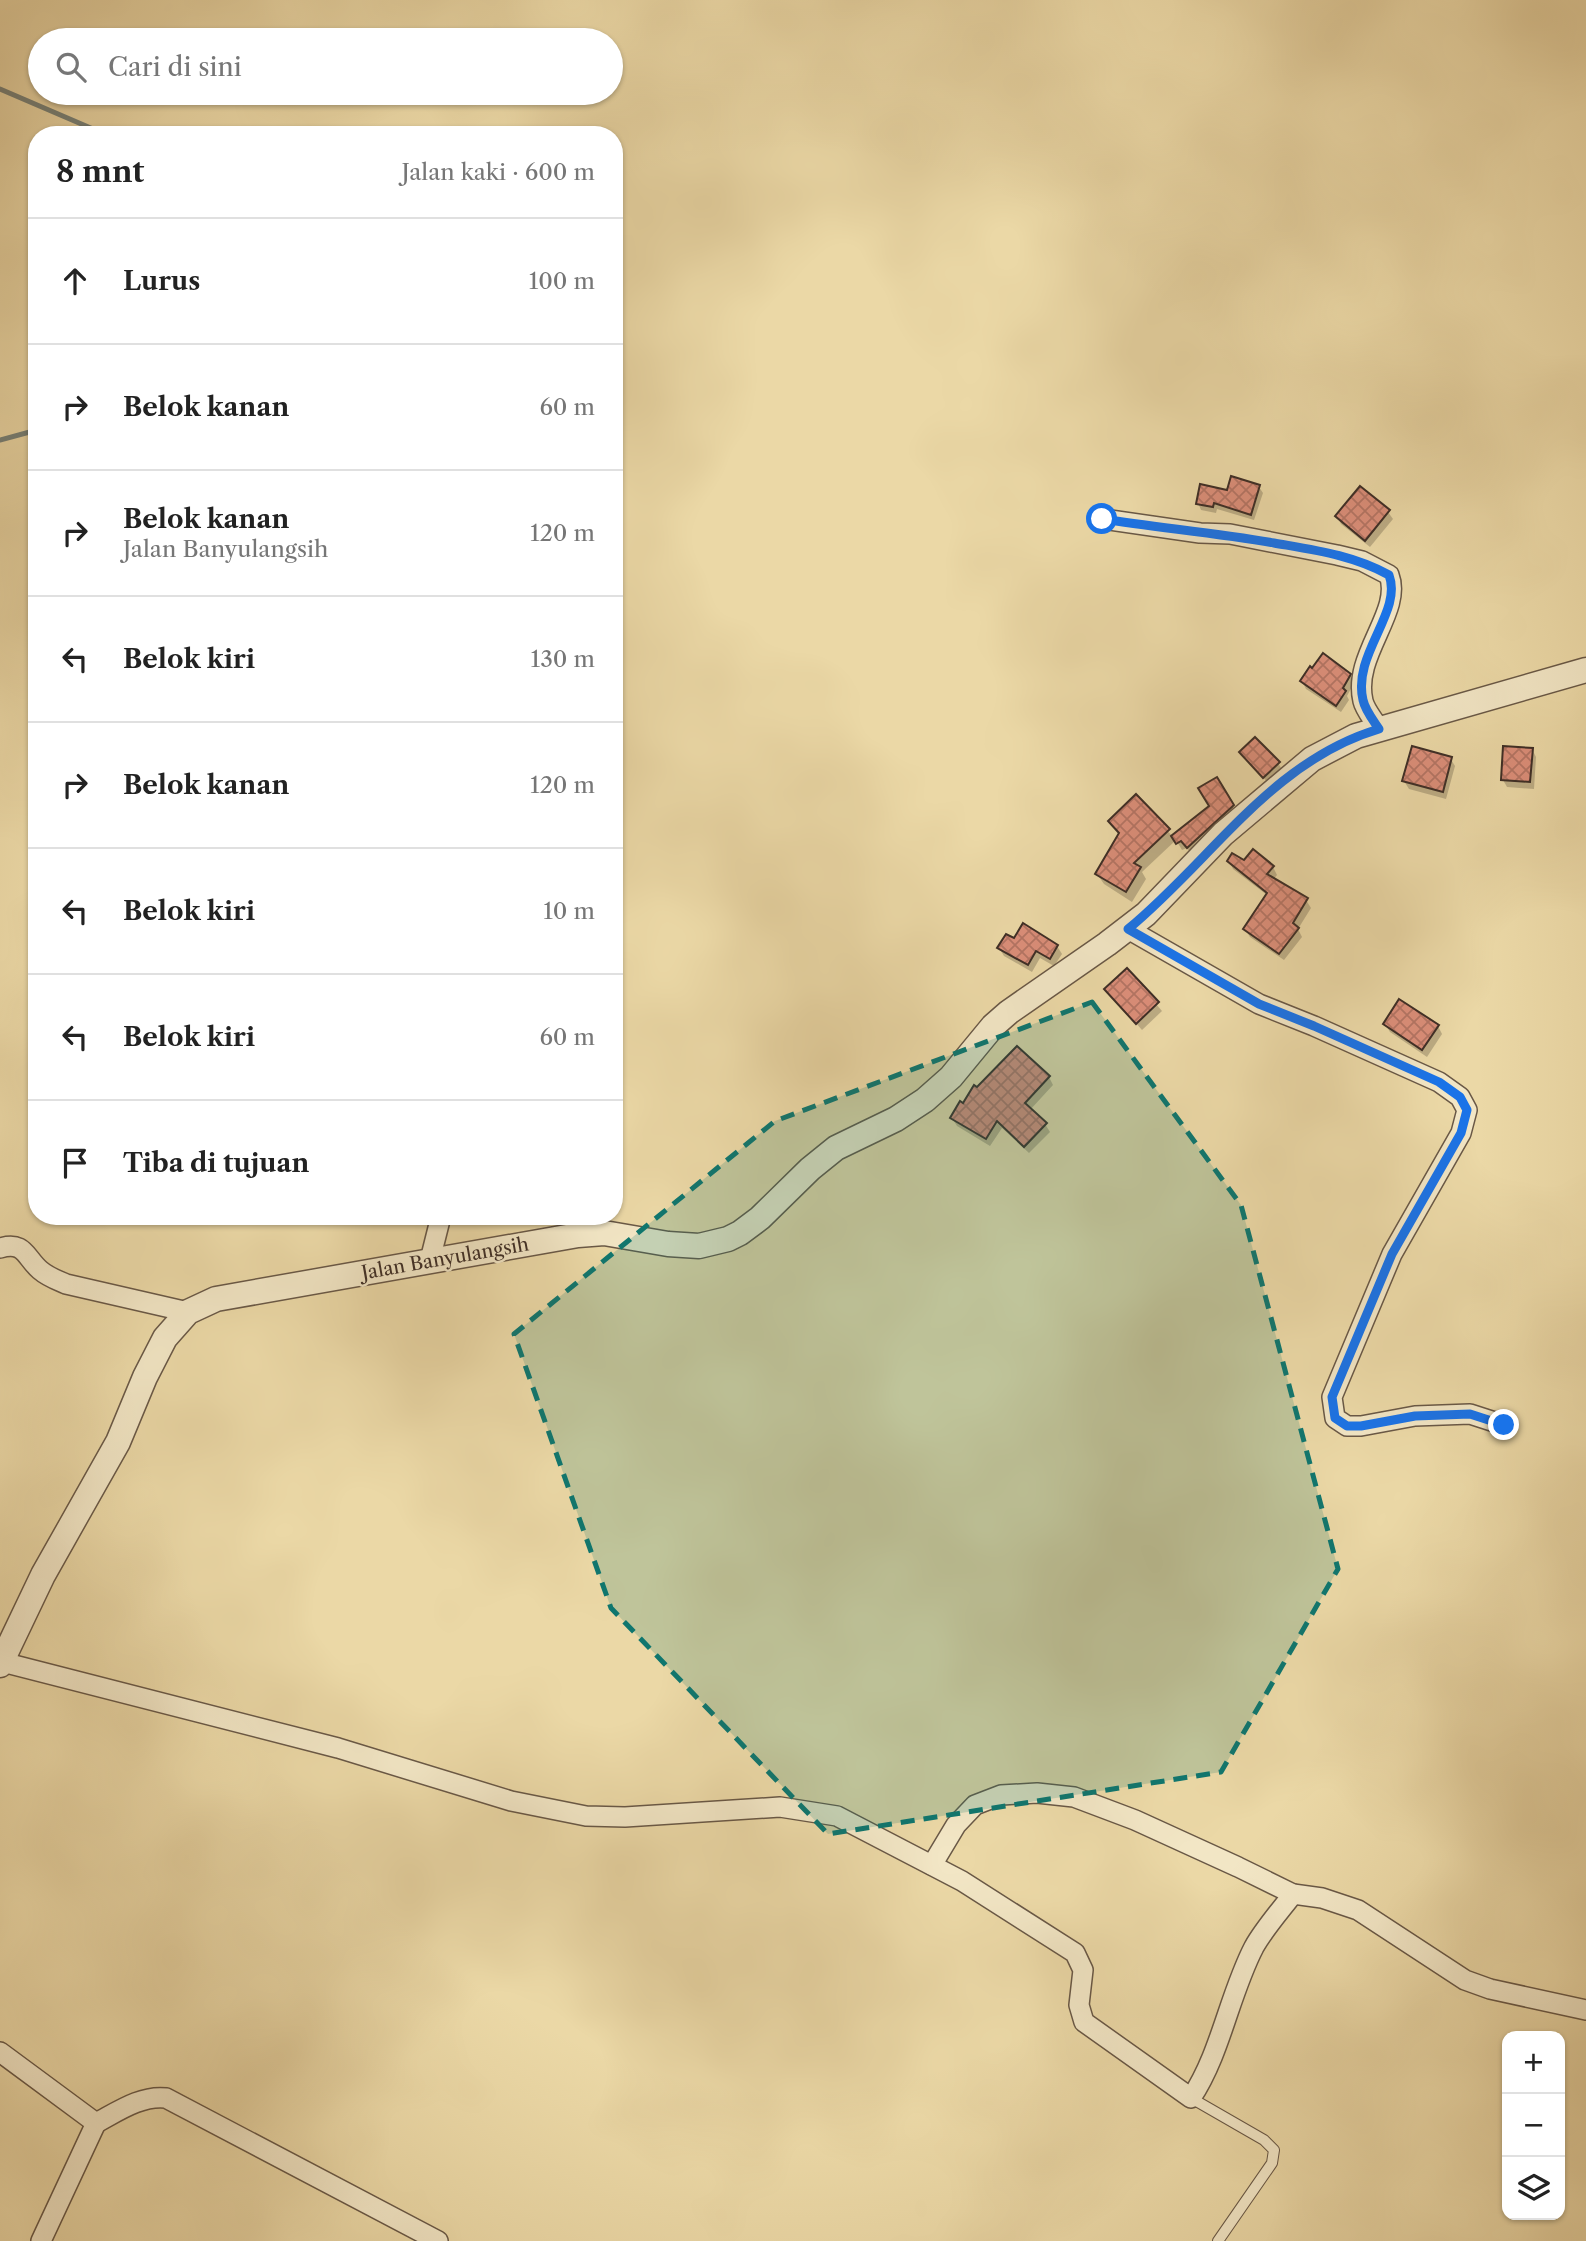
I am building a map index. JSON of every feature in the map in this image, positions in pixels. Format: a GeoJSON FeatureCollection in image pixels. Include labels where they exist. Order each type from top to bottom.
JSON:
{"type":"FeatureCollection","features":[{"type":"Feature","properties":{"kind":"street"},"geometry":{"type":"LineString","coordinates":[[1102,519],[1200,533],[1230,534],[1362,561],[1389,575],[1393,585],[1390,601],[1364,665],[1361,685],[1363,704],[1379,729]]}},
{"type":"Feature","properties":{"kind":"street","name":"Jalan Banyulangsih"},"geometry":{"type":"LineString","coordinates":[[1,1663],[43,1575],[118,1442],[156,1354],[171,1329],[188,1312],[216,1299],[578,1235],[604,1233],[699,1246],[728,1239],[750,1227],[810,1169],[836,1148],[896,1119],[925,1100],[951,1077],[993,1026],[1128,929],[1160,902],[1223,834],[1295,771],[1330,748],[1356,736],[1586,670]]}},
{"type":"Feature","properties":{"kind":"street"},"geometry":{"type":"LineString","coordinates":[[1128,929],[1259,1004],[1439,1082],[1460,1097],[1467,1110],[1461,1133],[1392,1254],[1332,1397],[1335,1418],[1347,1426],[1415,1416],[1470,1414],[1504,1425]]}},
{"type":"Feature","properties":{"kind":"street"},"geometry":{"type":"LineString","coordinates":[[430,1260],[439,1225]]}},
{"type":"Feature","properties":{"kind":"street"},"geometry":{"type":"LineString","coordinates":[[0,1248],[9,1245],[21,1248],[47,1276],[66,1284],[188,1312]]}},
{"type":"Feature","properties":{"kind":"street"},"geometry":{"type":"LineString","coordinates":[[1,1663],[338,1748],[511,1801],[586,1816],[625,1817],[780,1807],[837,1815],[962,1881],[1075,1953],[1083,1970],[1079,2005],[1084,2022],[1191,2098],[1203,2079],[1255,1946],[1293,1894]]}},
{"type":"Feature","properties":{"kind":"street"},"geometry":{"type":"LineString","coordinates":[[932,1865],[956,1825],[975,1805],[1001,1795],[1037,1793],[1074,1797],[1135,1820],[1293,1894],[1322,1898],[1358,1910],[1465,1980],[1490,1989],[1586,2010]]}},
{"type":"Feature","properties":{"kind":"street"},"geometry":{"type":"LineString","coordinates":[[0,2052],[96,2123]]}},
{"type":"Feature","properties":{"kind":"street"},"geometry":{"type":"LineString","coordinates":[[41,2241],[96,2123],[151,2098],[166,2098],[438,2241]]}},
{"type":"Feature","properties":{"kind":"lane"},"geometry":{"type":"LineString","coordinates":[[1191,2098],[1264,2140],[1274,2150],[1272,2164],[1218,2241]]}},
{"type":"Feature","properties":{"kind":"highlighted area"},"geometry":{"type":"Polygon","coordinates":[[[1092,1002],[1241,1205],[1338,1569],[1221,1772],[828,1834],[611,1608],[514,1334],[775,1121],[1092,1002]]]}},
{"type":"Feature","properties":{"kind":"building"},"geometry":{"type":"Polygon","coordinates":[[[1231,476],[1260,485],[1251,515],[1214,503],[1213,507],[1196,504],[1200,484],[1227,490],[1231,476]]]}},
{"type":"Feature","properties":{"kind":"building"},"geometry":{"type":"Polygon","coordinates":[[[1360,486],[1390,510],[1365,541],[1335,516],[1360,486]]]}},
{"type":"Feature","properties":{"kind":"building"},"geometry":{"type":"Polygon","coordinates":[[[1323,653],[1351,674],[1343,688],[1346,691],[1336,706],[1300,681],[1323,653]]]}},
{"type":"Feature","properties":{"kind":"building"},"geometry":{"type":"Polygon","coordinates":[[[1255,737],[1280,762],[1263,778],[1239,752],[1255,737]]]}},
{"type":"Feature","properties":{"kind":"building"},"geometry":{"type":"Polygon","coordinates":[[[1412,746],[1452,757],[1443,792],[1402,781],[1412,746]]]}},
{"type":"Feature","properties":{"kind":"building"},"geometry":{"type":"Polygon","coordinates":[[[1503,746],[1533,748],[1530,782],[1501,780],[1503,746]]]}},
{"type":"Feature","properties":{"kind":"building"},"geometry":{"type":"Polygon","coordinates":[[[1217,777],[1234,805],[1187,848],[1181,841],[1176,844],[1171,836],[1209,806],[1198,788],[1217,777]]]}},
{"type":"Feature","properties":{"kind":"building"},"geometry":{"type":"Polygon","coordinates":[[[1136,794],[1170,829],[1134,863],[1141,867],[1126,892],[1095,874],[1119,833],[1108,821],[1136,794]]]}},
{"type":"Feature","properties":{"kind":"building"},"geometry":{"type":"Polygon","coordinates":[[[1253,849],[1274,866],[1267,874],[1308,898],[1293,923],[1299,928],[1279,954],[1243,929],[1267,893],[1227,861],[1232,853],[1244,860],[1253,849]]]}},
{"type":"Feature","properties":{"kind":"building"},"geometry":{"type":"Polygon","coordinates":[[[1023,923],[1058,945],[1050,959],[1036,951],[1028,965],[997,948],[1006,934],[1014,938],[1023,923]]]}},
{"type":"Feature","properties":{"kind":"building"},"geometry":{"type":"Polygon","coordinates":[[[1127,968],[1159,1002],[1136,1024],[1104,989],[1127,968]]]}},
{"type":"Feature","properties":{"kind":"building"},"geometry":{"type":"Polygon","coordinates":[[[1399,999],[1439,1025],[1422,1050],[1383,1024],[1399,999]]]}},
{"type":"Feature","properties":{"kind":"building"},"geometry":{"type":"Polygon","coordinates":[[[1017,1046],[1050,1076],[1025,1103],[1047,1123],[1024,1147],[997,1121],[986,1139],[950,1118],[974,1085],[977,1087],[1017,1046]]]}},
{"type":"Feature","properties":{"kind":"waterway"},"geometry":{"type":"LineString","coordinates":[[0,89],[28,101]]}},
{"type":"Feature","properties":{"kind":"waterway"},"geometry":{"type":"LineString","coordinates":[[37,105],[86,126]]}},
{"type":"Feature","properties":{"kind":"waterway"},"geometry":{"type":"LineString","coordinates":[[0,440],[28,432]]}},
{"type":"Feature","properties":{"kind":"route"},"geometry":{"type":"LineString","coordinates":[[1102,519],[1200,533],[1230,534],[1362,561],[1389,575],[1393,585],[1390,601],[1364,665],[1361,685],[1363,704],[1379,729],[1330,748],[1295,771],[1223,834],[1160,902],[1128,929],[1259,1004],[1439,1082],[1460,1097],[1467,1110],[1461,1133],[1392,1254],[1332,1397],[1335,1418],[1347,1426],[1415,1416],[1470,1414],[1504,1425]]}}]}
